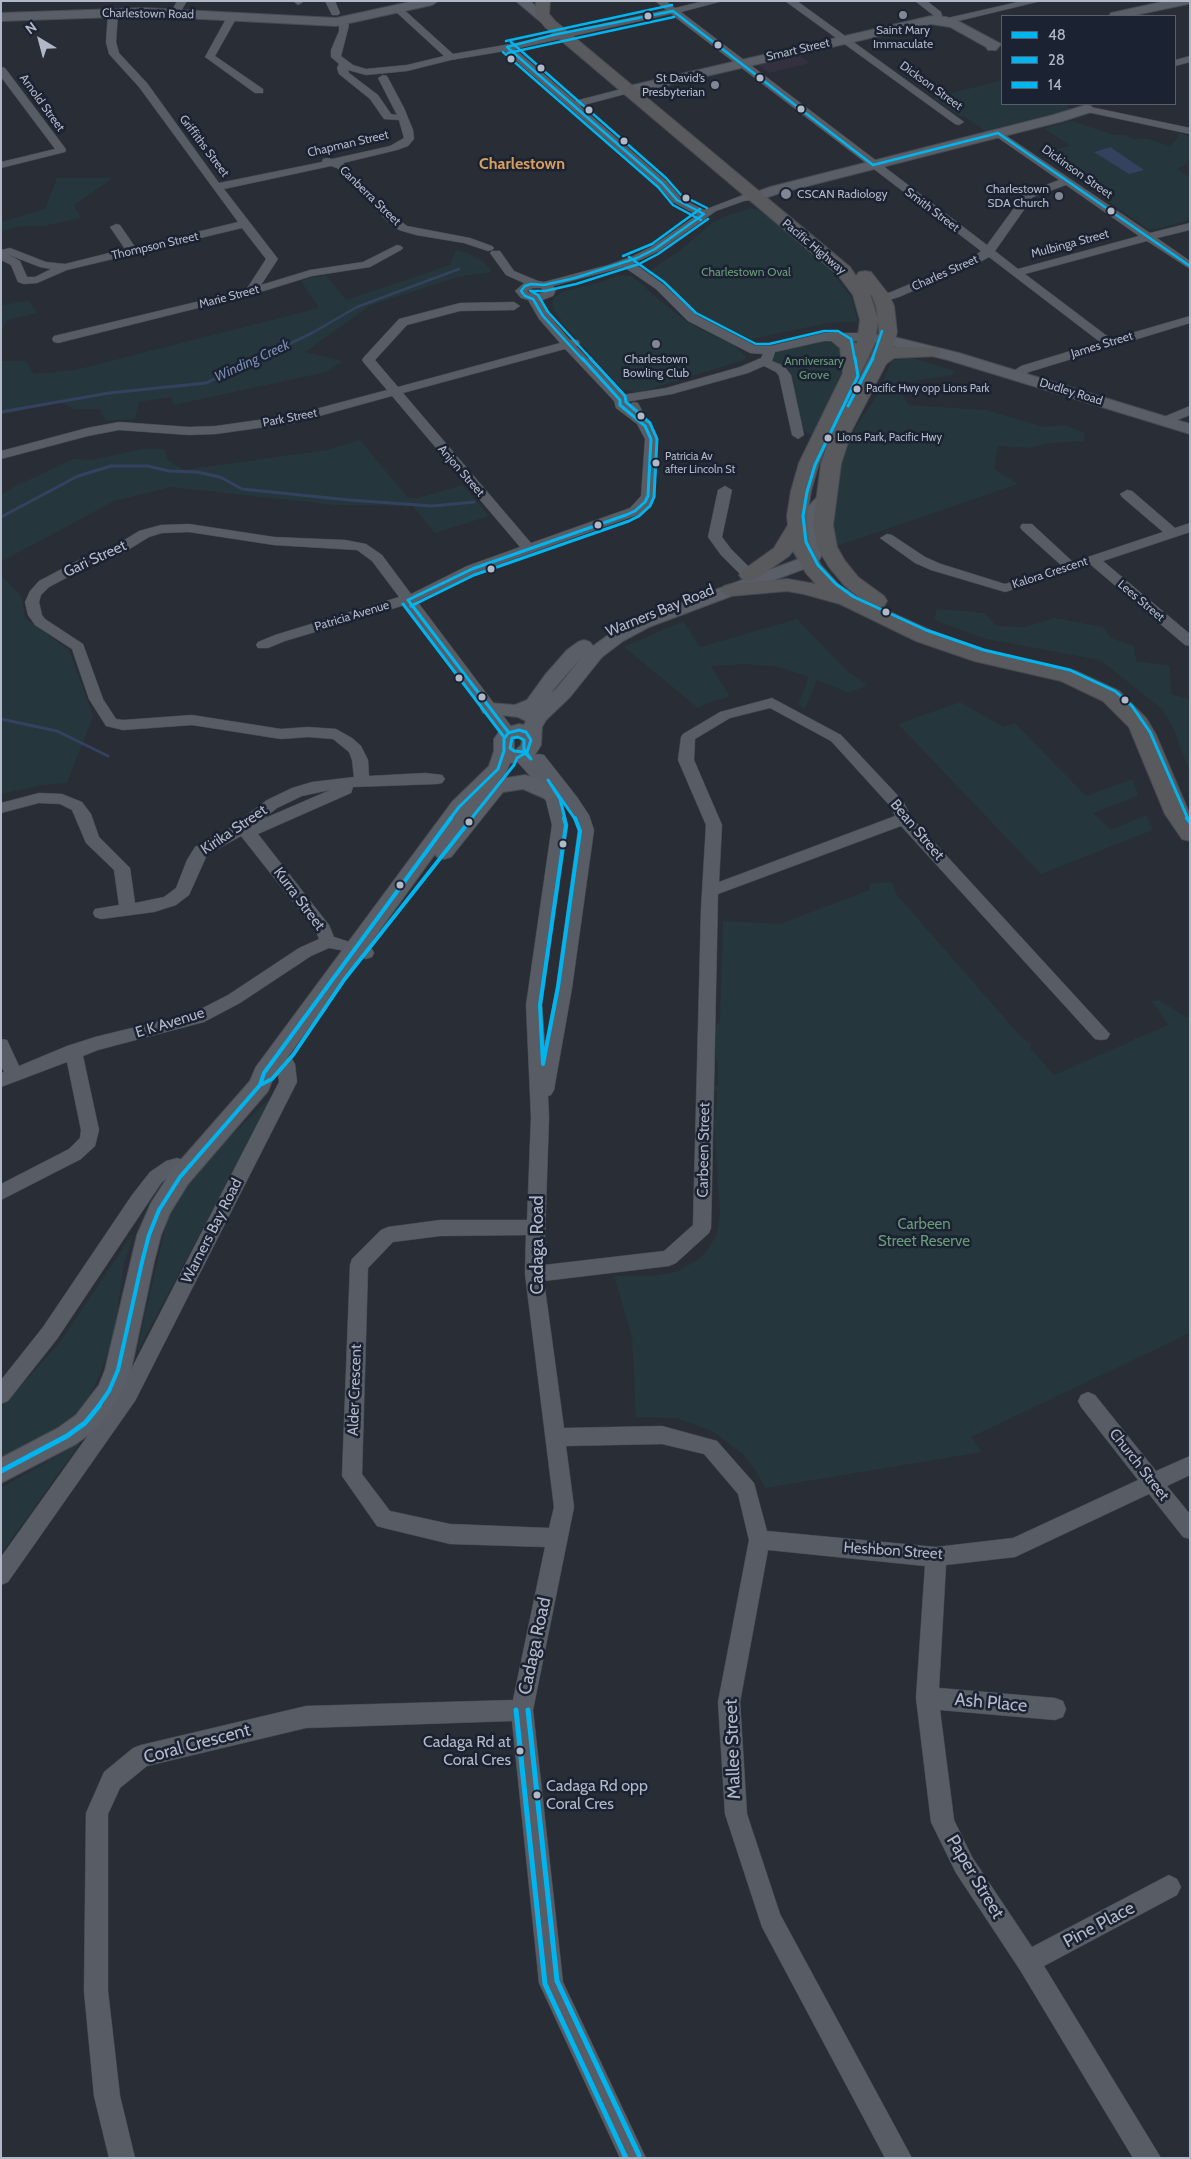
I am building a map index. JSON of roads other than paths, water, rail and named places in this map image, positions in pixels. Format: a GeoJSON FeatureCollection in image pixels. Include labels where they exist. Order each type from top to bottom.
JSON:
{"type":"FeatureCollection","features":[{"type":"Feature","properties":{"kind":"highway"},"geometry":{"type":"LineString","coordinates":[[543,1],[542,10],[546,20]]}},
{"type":"Feature","properties":{"kind":"highway","name":"Pacific Highway"},"geometry":{"type":"LineString","coordinates":[[554,1],[553,14],[567,34]]}},
{"type":"Feature","properties":{"kind":"highway","name":"Pacific Highway"},"geometry":{"type":"LineString","coordinates":[[546,20],[567,34],[761,195],[858,269],[882,298],[885,306],[887,336],[878,361],[842,430],[831,464],[825,499],[823,525],[827,547],[843,572],[865,592],[913,621],[948,636],[1081,669],[1106,680],[1129,694],[1150,715],[1165,742],[1190,807]]}},
{"type":"Feature","properties":{"kind":"highway","name":"Pacific Highway"},"geometry":{"type":"LineString","coordinates":[[761,195],[850,278],[865,303],[869,320],[868,334]]}},
{"type":"Feature","properties":{"kind":"highway"},"geometry":{"type":"LineString","coordinates":[[850,602],[824,582],[800,543],[797,526],[801,491],[809,462],[852,374],[868,334]]}},
{"type":"Feature","properties":{"kind":"highway"},"geometry":{"type":"LineString","coordinates":[[836,336],[844,341],[848,347],[852,374]]}},
{"type":"Feature","properties":{"kind":"highway"},"geometry":{"type":"LineString","coordinates":[[878,361],[890,353],[932,352]]}},
{"type":"Feature","properties":{"kind":"highway"},"geometry":{"type":"LineString","coordinates":[[749,575],[782,552],[797,526]]}},
{"type":"Feature","properties":{"kind":"highway"},"geometry":{"type":"LineString","coordinates":[[731,590],[787,585],[807,588],[850,602],[950,646],[982,656],[1053,671],[1081,681],[1111,696],[1127,710],[1145,735],[1177,814],[1190,833]]}},
{"type":"Feature","properties":{"kind":"main road","name":"Charlestown Road"},"geometry":{"type":"LineString","coordinates":[[1,17],[113,13],[232,16],[295,20],[378,9],[418,1]]}},
{"type":"Feature","properties":{"kind":"main road","name":"Charlestown Road"},"geometry":{"type":"LineString","coordinates":[[336,15],[398,9],[432,1]]}},
{"type":"Feature","properties":{"kind":"main road"},"geometry":{"type":"LineString","coordinates":[[522,1],[546,20]]}},
{"type":"Feature","properties":{"kind":"main road"},"geometry":{"type":"LineString","coordinates":[[1120,15],[1184,1]]}},
{"type":"Feature","properties":{"kind":"main road"},"geometry":{"type":"LineString","coordinates":[[942,20],[996,47]]}},
{"type":"Feature","properties":{"kind":"main road","name":"Smart Street"},"geometry":{"type":"LineString","coordinates":[[632,89],[844,39],[942,20]]}},
{"type":"Feature","properties":{"kind":"main road"},"geometry":{"type":"LineString","coordinates":[[761,195],[998,133],[1081,106]]}},
{"type":"Feature","properties":{"kind":"main road","name":"Dudley Road"},"geometry":{"type":"LineString","coordinates":[[887,336],[932,352],[953,356]]}},
{"type":"Feature","properties":{"kind":"main road","name":"Dudley Road"},"geometry":{"type":"LineString","coordinates":[[887,336],[1190,429]]}},
{"type":"Feature","properties":{"kind":"main road"},"geometry":{"type":"LineString","coordinates":[[825,499],[814,509],[815,552],[809,559],[843,572]]}},
{"type":"Feature","properties":{"kind":"main road","name":"Warners Bay Road"},"geometry":{"type":"LineString","coordinates":[[260,1085],[264,1073],[361,951],[514,765],[518,745],[534,704],[574,654],[598,636],[627,621],[749,575],[809,559]]}},
{"type":"Feature","properties":{"kind":"main road","name":"Warners Bay Road"},"geometry":{"type":"LineString","coordinates":[[1,1471],[67,1436],[85,1424],[118,1393],[118,1370],[149,1235],[159,1210],[188,1168],[260,1085],[272,1079],[286,1064],[361,951],[397,890],[459,807],[498,769],[532,727],[538,716],[563,693],[585,663],[605,645],[643,624],[809,559]]}},
{"type":"Feature","properties":{"kind":"main road"},"geometry":{"type":"LineString","coordinates":[[490,709],[517,711],[534,704]]}},
{"type":"Feature","properties":{"kind":"main road"},"geometry":{"type":"LineString","coordinates":[[496,787],[525,782],[548,793]]}},
{"type":"Feature","properties":{"kind":"street"},"geometry":{"type":"LineString","coordinates":[[174,14],[182,1]]}},
{"type":"Feature","properties":{"kind":"street","name":"Smith Street"},"geometry":{"type":"LineString","coordinates":[[660,1],[1109,343]]}},
{"type":"Feature","properties":{"kind":"street"},"geometry":{"type":"LineString","coordinates":[[344,64],[369,76],[383,75],[718,1]]}},
{"type":"Feature","properties":{"kind":"street","name":"Dickson Street"},"geometry":{"type":"LineString","coordinates":[[790,1],[959,122]]}},
{"type":"Feature","properties":{"kind":"street"},"geometry":{"type":"LineString","coordinates":[[920,1],[938,14],[942,20],[1036,1]]}},
{"type":"Feature","properties":{"kind":"street"},"geometry":{"type":"LineString","coordinates":[[398,9],[448,60]]}},
{"type":"Feature","properties":{"kind":"street","name":"Griffiths Street"},"geometry":{"type":"LineString","coordinates":[[113,13],[111,42],[114,54],[143,85],[272,259],[250,292]]}},
{"type":"Feature","properties":{"kind":"street","name":"Chapman Street"},"geometry":{"type":"LineString","coordinates":[[336,15],[344,26],[336,54],[344,64],[342,68],[344,74],[374,97],[388,117],[396,118]]}},
{"type":"Feature","properties":{"kind":"street"},"geometry":{"type":"LineString","coordinates":[[232,16],[210,56],[259,91]]}},
{"type":"Feature","properties":{"kind":"street"},"geometry":{"type":"LineString","coordinates":[[507,48],[677,200],[705,217]]}},
{"type":"Feature","properties":{"kind":"street"},"geometry":{"type":"LineString","coordinates":[[1176,63],[1190,59]]}},
{"type":"Feature","properties":{"kind":"street","name":"Arnold Street"},"geometry":{"type":"LineString","coordinates":[[1,70],[61,150],[1,165]]}},
{"type":"Feature","properties":{"kind":"street","name":"Chapman Street"},"geometry":{"type":"LineString","coordinates":[[217,186],[404,144],[408,139],[408,130],[399,108],[386,87],[383,75]]}},
{"type":"Feature","properties":{"kind":"street","name":"Chapman Street"},"geometry":{"type":"LineString","coordinates":[[327,162],[395,144],[402,136],[388,101],[369,76]]}},
{"type":"Feature","properties":{"kind":"street","name":"Smart Street"},"geometry":{"type":"LineString","coordinates":[[572,105],[632,89]]}},
{"type":"Feature","properties":{"kind":"street"},"geometry":{"type":"LineString","coordinates":[[1081,106],[1190,131]]}},
{"type":"Feature","properties":{"kind":"street","name":"Dickinson Street"},"geometry":{"type":"LineString","coordinates":[[998,133],[1190,266]]}},
{"type":"Feature","properties":{"kind":"street","name":"Canberra Street"},"geometry":{"type":"LineString","coordinates":[[327,162],[341,166],[390,218],[403,228],[466,240],[488,252]]}},
{"type":"Feature","properties":{"kind":"street","name":"Charles Street"},"geometry":{"type":"LineString","coordinates":[[882,298],[976,260],[988,252],[1029,195],[1067,181]]}},
{"type":"Feature","properties":{"kind":"street"},"geometry":{"type":"LineString","coordinates":[[488,252],[510,273],[541,291],[612,274],[705,217],[750,203],[761,195]]}},
{"type":"Feature","properties":{"kind":"street","name":"Thompson Street"},"geometry":{"type":"LineString","coordinates":[[1,255],[16,263],[24,281],[43,277],[65,267],[245,224]]}},
{"type":"Feature","properties":{"kind":"street","name":"Mulbinga Street"},"geometry":{"type":"LineString","coordinates":[[1015,273],[1190,226]]}},
{"type":"Feature","properties":{"kind":"street"},"geometry":{"type":"LineString","coordinates":[[116,227],[132,251]]}},
{"type":"Feature","properties":{"kind":"street","name":"Marie Street"},"geometry":{"type":"LineString","coordinates":[[58,340],[250,292],[310,272],[366,265],[397,248]]}},
{"type":"Feature","properties":{"kind":"street","name":"Thompson Street"},"geometry":{"type":"LineString","coordinates":[[1,255],[10,251],[44,265],[65,267]]}},
{"type":"Feature","properties":{"kind":"street","name":"Patricia Avenue"},"geometry":{"type":"LineString","coordinates":[[262,645],[408,600],[472,569],[626,515],[645,502],[648,496],[651,439],[645,426],[629,402],[543,316],[541,291],[525,296],[503,276],[488,252]]}},
{"type":"Feature","properties":{"kind":"street"},"geometry":{"type":"LineString","coordinates":[[629,264],[656,283],[696,321],[767,356],[780,369],[785,375],[798,435]]}},
{"type":"Feature","properties":{"kind":"street"},"geometry":{"type":"LineString","coordinates":[[674,301],[714,324],[754,342],[772,342],[808,332],[887,336]]}},
{"type":"Feature","properties":{"kind":"street","name":"Anjon Street"},"geometry":{"type":"LineString","coordinates":[[514,306],[460,307],[403,322],[368,360],[528,548]]}},
{"type":"Feature","properties":{"kind":"street","name":"James Street"},"geometry":{"type":"LineString","coordinates":[[1016,375],[1025,369],[1190,319]]}},
{"type":"Feature","properties":{"kind":"street"},"geometry":{"type":"LineString","coordinates":[[629,402],[726,374],[807,340],[868,334]]}},
{"type":"Feature","properties":{"kind":"street","name":"Park Street"},"geometry":{"type":"LineString","coordinates":[[1,455],[87,432],[119,426],[189,431],[216,430],[294,419],[571,344]]}},
{"type":"Feature","properties":{"kind":"street"},"geometry":{"type":"LineString","coordinates":[[726,374],[752,360],[755,356],[754,350]]}},
{"type":"Feature","properties":{"kind":"street"},"geometry":{"type":"LineString","coordinates":[[1165,421],[1190,410]]}},
{"type":"Feature","properties":{"kind":"street"},"geometry":{"type":"LineString","coordinates":[[725,490],[715,537],[717,542],[749,575]]}},
{"type":"Feature","properties":{"kind":"street"},"geometry":{"type":"LineString","coordinates":[[1128,494],[1174,533]]}},
{"type":"Feature","properties":{"kind":"street"},"geometry":{"type":"LineString","coordinates":[[1027,527],[1071,567]]}},
{"type":"Feature","properties":{"kind":"street","name":"Kalora Crescent"},"geometry":{"type":"LineString","coordinates":[[887,538],[920,560],[954,574],[1005,588],[1190,527]]}},
{"type":"Feature","properties":{"kind":"street","name":"Gari Street"},"geometry":{"type":"LineString","coordinates":[[362,781],[360,760],[356,750],[348,741],[336,734],[308,732],[280,734],[192,720],[123,725],[111,723],[96,699],[79,648],[38,619],[32,608],[32,599],[44,584],[82,564],[118,550],[153,530],[178,528],[274,541],[345,544],[361,547],[377,558],[518,745]]}},
{"type":"Feature","properties":{"kind":"street","name":"Lees Street"},"geometry":{"type":"LineString","coordinates":[[1093,560],[1190,642]]}},
{"type":"Feature","properties":{"kind":"street","name":"Bean Street"},"geometry":{"type":"LineString","coordinates":[[725,714],[772,703],[836,738],[898,806],[904,819],[1101,1034]]}},
{"type":"Feature","properties":{"kind":"street","name":"Carbeen Street"},"geometry":{"type":"LineString","coordinates":[[534,1274],[669,1258],[702,1228],[710,891],[714,825],[686,760],[688,737],[725,714]]}},
{"type":"Feature","properties":{"kind":"street","name":"Cadaga Road"},"geometry":{"type":"LineString","coordinates":[[518,745],[554,802],[560,825],[534,1005],[540,1117],[534,1274],[564,1507],[522,1710],[551,1983],[633,2158]]}},
{"type":"Feature","properties":{"kind":"street","name":"Cadaga Road"},"geometry":{"type":"LineString","coordinates":[[518,745],[572,801],[581,815],[586,830],[564,988],[540,1117]]}},
{"type":"Feature","properties":{"kind":"street","name":"Kirika Street"},"geometry":{"type":"LineString","coordinates":[[101,913],[161,905],[176,898],[186,886],[197,854],[206,847],[362,781],[437,779]]}},
{"type":"Feature","properties":{"kind":"street"},"geometry":{"type":"LineString","coordinates":[[1,808],[39,798],[62,800],[77,806],[83,814],[92,840],[122,868],[128,909]]}},
{"type":"Feature","properties":{"kind":"street"},"geometry":{"type":"LineString","coordinates":[[710,891],[904,819]]}},
{"type":"Feature","properties":{"kind":"street","name":"Kurra Street"},"geometry":{"type":"LineString","coordinates":[[244,830],[323,928],[328,942],[361,951]]}},
{"type":"Feature","properties":{"kind":"street","name":"E K Avenue"},"geometry":{"type":"LineString","coordinates":[[8,1077],[73,1051],[198,1018],[234,998],[286,963],[328,942]]}},
{"type":"Feature","properties":{"kind":"street"},"geometry":{"type":"LineString","coordinates":[[1,1045],[8,1077]]}},
{"type":"Feature","properties":{"kind":"street"},"geometry":{"type":"LineString","coordinates":[[1,1193],[75,1154],[89,1141],[90,1130],[73,1051]]}},
{"type":"Feature","properties":{"kind":"street","name":"Warners Bay Road"},"geometry":{"type":"LineString","coordinates":[[1,1575],[118,1393],[288,1082],[286,1064]]}},
{"type":"Feature","properties":{"kind":"street"},"geometry":{"type":"LineString","coordinates":[[1,1395],[50,1333],[138,1200],[156,1177],[172,1166],[177,1165],[188,1168]]}},
{"type":"Feature","properties":{"kind":"street","name":"Alder Crescent"},"geometry":{"type":"LineString","coordinates":[[536,1228],[440,1228],[388,1235],[359,1265],[352,1476],[384,1519],[450,1534],[558,1538]]}},
{"type":"Feature","properties":{"kind":"street","name":"Church Street"},"geometry":{"type":"LineString","coordinates":[[1088,1401],[1190,1530]]}},
{"type":"Feature","properties":{"kind":"street","name":"Mallee Street"},"geometry":{"type":"LineString","coordinates":[[555,1437],[662,1435],[710,1447],[747,1490],[759,1540],[729,1702],[736,1814],[770,1919],[899,2158]]}},
{"type":"Feature","properties":{"kind":"street","name":"Heshbon Street"},"geometry":{"type":"LineString","coordinates":[[759,1540],[936,1557],[1015,1547],[1190,1465]]}},
{"type":"Feature","properties":{"kind":"street","name":"Paper Street"},"geometry":{"type":"LineString","coordinates":[[936,1557],[927,1698],[943,1822],[964,1865],[1028,1962],[1148,2158]]}},
{"type":"Feature","properties":{"kind":"street","name":"Ash Place"},"geometry":{"type":"LineString","coordinates":[[927,1698],[1055,1709]]}},
{"type":"Feature","properties":{"kind":"street","name":"Coral Crescent"},"geometry":{"type":"LineString","coordinates":[[122,2158],[107,2096],[96,1992],[96,1813],[112,1780],[141,1756],[306,1717],[522,1710]]}},
{"type":"Feature","properties":{"kind":"street","name":"Pine Place"},"geometry":{"type":"LineString","coordinates":[[1028,1962],[1169,1887]]}},
{"type":"Feature","properties":{"kind":"water"},"geometry":{"type":"Polygon","coordinates":[[[1111,147],[1144,170],[1129,174],[1094,152],[1111,147]]]}},
{"type":"Feature","properties":{"kind":"waterway","name":"Winding Creek"},"geometry":{"type":"LineString","coordinates":[[256,360],[312,333],[357,307],[459,269]]}},
{"type":"Feature","properties":{"kind":"waterway","name":"Winding Creek"},"geometry":{"type":"LineString","coordinates":[[1,412],[109,393],[206,383],[258,358]]}},
{"type":"Feature","properties":{"kind":"waterway"},"geometry":{"type":"LineString","coordinates":[[1,517],[78,476],[111,466],[148,466],[169,471],[197,472],[220,477],[242,489],[349,500],[432,506],[474,502]]}},
{"type":"Feature","properties":{"kind":"waterway"},"geometry":{"type":"LineString","coordinates":[[1,719],[57,731],[108,756]]}},
{"type":"Feature","properties":{"kind":"place","name":"Saint Mary Immaculate"},"geometry":{"type":"Point","coordinates":[903,15]}},
{"type":"Feature","properties":{"kind":"place","name":"St David’s Presbyterian"},"geometry":{"type":"Point","coordinates":[715,85]}},
{"type":"Feature","properties":{"kind":"place","name":"CSCAN Radiology"},"geometry":{"type":"Point","coordinates":[786,194]}},
{"type":"Feature","properties":{"kind":"place","name":"Charlestown SDA Church"},"geometry":{"type":"Point","coordinates":[1059,196]}},
{"type":"Feature","properties":{"kind":"place","name":"Charlestown Bowling Club"},"geometry":{"type":"Point","coordinates":[656,344]}},
{"type":"Feature","properties":{"kind":"place","name":"Pacific Hwy opp Lions Park"},"geometry":{"type":"Point","coordinates":[857,389]}},
{"type":"Feature","properties":{"kind":"place","name":"Lions Park, Pacific Hwy"},"geometry":{"type":"Point","coordinates":[828,438]}},
{"type":"Feature","properties":{"kind":"place","name":"Patricia Av after Lincoln St"},"geometry":{"type":"Point","coordinates":[656,463]}},
{"type":"Feature","properties":{"kind":"place","name":"Cadaga Rd at Coral Cres"},"geometry":{"type":"Point","coordinates":[520,1751]}},
{"type":"Feature","properties":{"kind":"place","name":"Cadaga Rd opp Coral Cres"},"geometry":{"type":"Point","coordinates":[537,1795]}},
{"type":"Feature","properties":{"kind":"district","name":"Charlestown"},"geometry":{"type":"Point","coordinates":[522,164]}},
{"type":"Feature","properties":{"kind":"park label","name":"Charlestown Oval"},"geometry":{"type":"Point","coordinates":[746,272]}},
{"type":"Feature","properties":{"kind":"park label","name":"Anniversary Grove"},"geometry":{"type":"Point","coordinates":[814,368]}},
{"type":"Feature","properties":{"kind":"park label","name":"Carbeen Street Reserve"},"geometry":{"type":"Point","coordinates":[924,1234]}}]}
